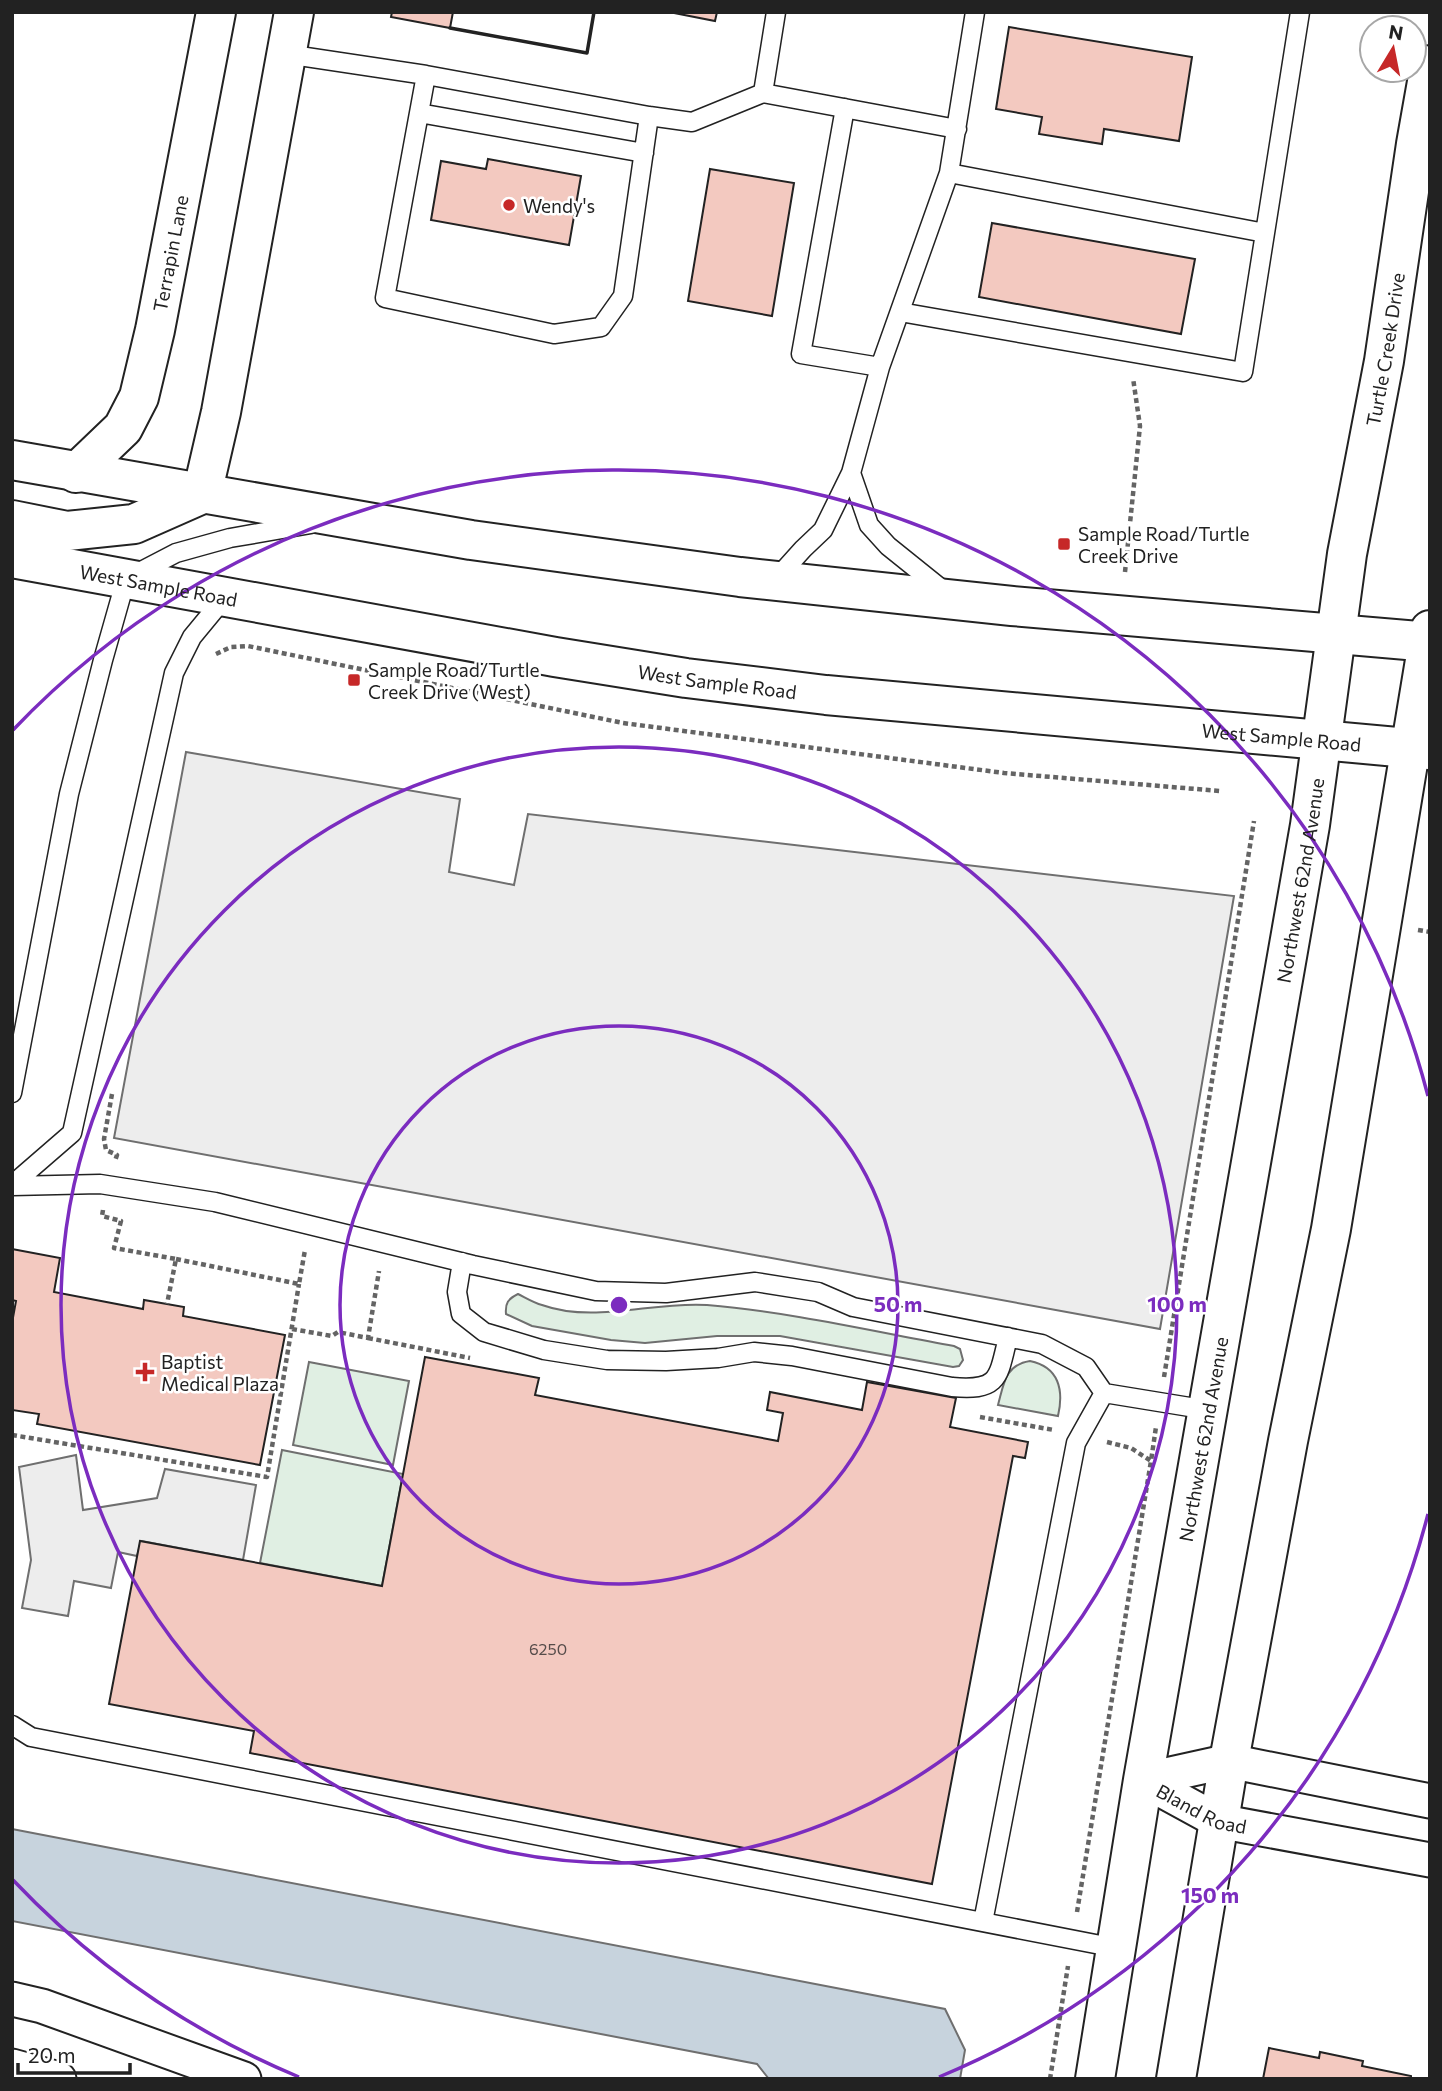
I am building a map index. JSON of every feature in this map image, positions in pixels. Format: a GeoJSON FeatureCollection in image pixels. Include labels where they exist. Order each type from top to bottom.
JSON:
{"type":"FeatureCollection","features":[{"type":"Feature","properties":{"kind":"street","name":"Terrapin Lane"},"geometry":{"type":"LineString","coordinates":[[76,473],[123,428],[139,397],[160,303],[216,12]]}},
{"type":"Feature","properties":{"kind":"street"},"geometry":{"type":"LineString","coordinates":[[202,494],[221,412],[294,12]]}},
{"type":"Feature","properties":{"kind":"street","name":"Turtle Creek Drive"},"geometry":{"type":"LineString","coordinates":[[1336,634],[1347,554],[1384,361],[1430,65]]}},
{"type":"Feature","properties":{"kind":"street"},"geometry":{"type":"LineString","coordinates":[[12,460],[471,540],[775,581],[1336,634],[1429,638],[1421,750],[1395,832],[1331,1229],[1288,1441],[1218,1821],[1176,2079]]}},
{"type":"Feature","properties":{"kind":"street"},"geometry":{"type":"LineString","coordinates":[[12,520],[67,531],[134,523],[202,494]]}},
{"type":"Feature","properties":{"kind":"street","name":"West Sample Road"},"geometry":{"type":"LineString","coordinates":[[12,558],[555,657],[687,678],[827,695],[1421,750]]}},
{"type":"Feature","properties":{"kind":"street","name":"Northwest 62nd Avenue"},"geometry":{"type":"LineString","coordinates":[[1095,2079],[1143,1780],[1310,825],[1336,634]]}},
{"type":"Feature","properties":{"kind":"street","name":"Bland Road"},"geometry":{"type":"LineString","coordinates":[[1143,1780],[1229,1761],[1430,1801]]}},
{"type":"Feature","properties":{"kind":"street","name":"Bland Road"},"geometry":{"type":"LineString","coordinates":[[1143,1780],[1218,1821],[1430,1860]]}},
{"type":"Feature","properties":{"kind":"street"},"geometry":{"type":"LineString","coordinates":[[12,1999],[42,2006],[244,2079]]}},
{"type":"Feature","properties":{"kind":"street"},"geometry":{"type":"LineString","coordinates":[[12,2066],[59,2079]]}},
{"type":"Feature","properties":{"kind":"lane"},"geometry":{"type":"LineString","coordinates":[[763,93],[776,12]]}},
{"type":"Feature","properties":{"kind":"lane"},"geometry":{"type":"LineString","coordinates":[[775,581],[823,530],[851,473],[880,367],[948,173],[975,12]]}},
{"type":"Feature","properties":{"kind":"lane"},"geometry":{"type":"LineString","coordinates":[[900,312],[1243,372],[1300,12]]}},
{"type":"Feature","properties":{"kind":"lane"},"geometry":{"type":"LineString","coordinates":[[286,54],[426,75],[692,122],[763,93],[957,129]]}},
{"type":"Feature","properties":{"kind":"lane"},"geometry":{"type":"LineString","coordinates":[[426,75],[385,298],[554,334],[601,327],[623,296],[649,116]]}},
{"type":"Feature","properties":{"kind":"lane"},"geometry":{"type":"LineString","coordinates":[[845,108],[801,354],[880,367]]}},
{"type":"Feature","properties":{"kind":"lane"},"geometry":{"type":"LineString","coordinates":[[419,113],[644,153]]}},
{"type":"Feature","properties":{"kind":"lane"},"geometry":{"type":"LineString","coordinates":[[948,173],[1265,233]]}},
{"type":"Feature","properties":{"kind":"lane"},"geometry":{"type":"LineString","coordinates":[[851,473],[869,525],[888,546],[955,600]]}},
{"type":"Feature","properties":{"kind":"lane"},"geometry":{"type":"LineString","coordinates":[[12,1093],[69,794],[126,579],[176,553],[230,538],[345,518]]}},
{"type":"Feature","properties":{"kind":"lane"},"geometry":{"type":"LineString","coordinates":[[12,1186],[72,1133],[174,673],[192,637],[225,597]]}},
{"type":"Feature","properties":{"kind":"lane"},"geometry":{"type":"LineString","coordinates":[[12,1186],[100,1184],[215,1202],[596,1291],[666,1293],[755,1282],[818,1292],[853,1307],[1042,1344],[1086,1367],[1104,1393],[1208,1410]]}},
{"type":"Feature","properties":{"kind":"lane"},"geometry":{"type":"LineString","coordinates":[[463,1262],[457,1292],[461,1314],[484,1332],[544,1350],[607,1360],[666,1361],[718,1358],[754,1352],[792,1356],[952,1387],[977,1389],[990,1384],[1000,1369],[1008,1338]]}},
{"type":"Feature","properties":{"kind":"lane"},"geometry":{"type":"LineString","coordinates":[[983,1922],[1076,1443],[1104,1393]]}},
{"type":"Feature","properties":{"kind":"lane"},"geometry":{"type":"LineString","coordinates":[[12,1725],[31,1737],[1116,1948]]}},
{"type":"Feature","properties":{"kind":"path"},"geometry":{"type":"LineString","coordinates":[[1125,572],[1140,426],[1133,380],[1136,353]]}},
{"type":"Feature","properties":{"kind":"path"},"geometry":{"type":"LineString","coordinates":[[211,656],[231,647],[248,646],[623,723],[1004,773],[1220,791]]}},
{"type":"Feature","properties":{"kind":"path"},"geometry":{"type":"LineString","coordinates":[[1050,2079],[1254,821]]}},
{"type":"Feature","properties":{"kind":"path"},"geometry":{"type":"LineString","coordinates":[[114,1084],[104,1139],[106,1150],[117,1155],[102,1216],[121,1221],[114,1248],[299,1284]]}},
{"type":"Feature","properties":{"kind":"path"},"geometry":{"type":"LineString","coordinates":[[12,1435],[267,1476],[310,1225]]}},
{"type":"Feature","properties":{"kind":"path"},"geometry":{"type":"LineString","coordinates":[[368,1338],[384,1243]]}},
{"type":"Feature","properties":{"kind":"path"},"geometry":{"type":"LineString","coordinates":[[167,1304],[176,1259]]}},
{"type":"Feature","properties":{"kind":"path"},"geometry":{"type":"LineString","coordinates":[[292,1329],[332,1336],[338,1332],[477,1359]]}},
{"type":"Feature","properties":{"kind":"path"},"geometry":{"type":"LineString","coordinates":[[971,1415],[1081,1435],[1131,1448],[1151,1461]]}},
{"type":"Feature","properties":{"kind":"green space"},"geometry":{"type":"Polygon","coordinates":[[[518,1294],[542,1305],[583,1312],[707,1305],[769,1312],[954,1346],[960,1349],[963,1360],[959,1366],[953,1367],[780,1336],[717,1336],[645,1343],[611,1340],[532,1326],[506,1314],[508,1302],[518,1294]]]}},
{"type":"Feature","properties":{"kind":"green space"},"geometry":{"type":"Polygon","coordinates":[[[1030,1361],[1047,1368],[1057,1381],[1060,1397],[1058,1416],[998,1405],[1010,1371],[1015,1366],[1030,1361]]]}},
{"type":"Feature","properties":{"kind":"green space"},"geometry":{"type":"Polygon","coordinates":[[[309,1362],[409,1381],[393,1465],[293,1445],[309,1362]]]}},
{"type":"Feature","properties":{"kind":"green space"},"geometry":{"type":"Polygon","coordinates":[[[282,1450],[403,1474],[382,1586],[260,1563],[282,1450]]]}},
{"type":"Feature","properties":{"kind":"shaded area"},"geometry":{"type":"Polygon","coordinates":[[[186,752],[460,799],[449,872],[514,885],[528,814],[1234,896],[1160,1329],[114,1138],[186,752]]]}},
{"type":"Feature","properties":{"kind":"shaded area"},"geometry":{"type":"Polygon","coordinates":[[[76,1455],[83,1510],[157,1498],[165,1469],[256,1485],[243,1560],[141,1541],[137,1556],[118,1552],[111,1588],[74,1581],[68,1616],[22,1608],[31,1560],[19,1467],[76,1455]]]}},
{"type":"Feature","properties":{"kind":"shaded area"},"geometry":{"type":"Polygon","coordinates":[[[12,1829],[945,2009],[965,2050],[960,2079],[769,2079],[757,2064],[12,1921],[12,1829]]]}},
{"type":"Feature","properties":{"kind":"building"},"geometry":{"type":"Polygon","coordinates":[[[392,12],[453,12],[450,28],[391,17],[392,12]]]}},
{"type":"Feature","properties":{"kind":"building"},"geometry":{"type":"Polygon","coordinates":[[[669,12],[717,12],[715,21],[669,12]]]}},
{"type":"Feature","properties":{"kind":"building"},"geometry":{"type":"Polygon","coordinates":[[[1009,27],[1192,57],[1179,141],[1104,129],[1102,144],[1039,134],[1042,117],[996,109],[1009,27]]]}},
{"type":"Feature","properties":{"kind":"building"},"geometry":{"type":"Polygon","coordinates":[[[488,159],[581,176],[569,245],[431,220],[441,161],[486,169],[488,159]]]}},
{"type":"Feature","properties":{"kind":"building"},"geometry":{"type":"Polygon","coordinates":[[[710,169],[794,183],[772,316],[688,301],[710,169]]]}},
{"type":"Feature","properties":{"kind":"building"},"geometry":{"type":"Polygon","coordinates":[[[992,223],[1195,259],[1181,334],[979,297],[992,223]]]}},
{"type":"Feature","properties":{"kind":"building","name":"Baptist Medical Plaza"},"geometry":{"type":"Polygon","coordinates":[[[12,1249],[60,1258],[54,1292],[143,1309],[144,1300],[184,1307],[183,1316],[285,1335],[260,1465],[37,1424],[39,1414],[12,1410],[12,1323],[16,1301],[12,1300],[12,1249]]]}},
{"type":"Feature","properties":{"kind":"building"},"geometry":{"type":"Polygon","coordinates":[[[425,1357],[539,1378],[535,1395],[778,1441],[783,1413],[767,1410],[770,1392],[862,1410],[867,1382],[956,1398],[950,1427],[1028,1442],[1025,1458],[1013,1456],[932,1884],[250,1753],[254,1731],[109,1704],[140,1541],[382,1586],[425,1357]]]}},
{"type":"Feature","properties":{"kind":"building"},"geometry":{"type":"Polygon","coordinates":[[[1269,2048],[1319,2058],[1320,2052],[1363,2061],[1362,2066],[1411,2076],[1411,2079],[1263,2079],[1269,2048]]]}},
{"type":"Feature","properties":{"kind":"wall"},"geometry":{"type":"LineString","coordinates":[[450,28],[587,53],[594,12]]}},
{"type":"Feature","properties":{"kind":"place","name":"Wendy's"},"geometry":{"type":"Point","coordinates":[509,205]}},
{"type":"Feature","properties":{"kind":"place","name":"Sample Road/Turtle Creek Drive"},"geometry":{"type":"Point","coordinates":[1064,544]}},
{"type":"Feature","properties":{"kind":"place","name":"Sample Road/Turtle Creek Drive (West)"},"geometry":{"type":"Point","coordinates":[354,680]}},
{"type":"Feature","properties":{"kind":"place","name":"Baptist Medical Plaza"},"geometry":{"type":"Point","coordinates":[145,1372]}}]}
